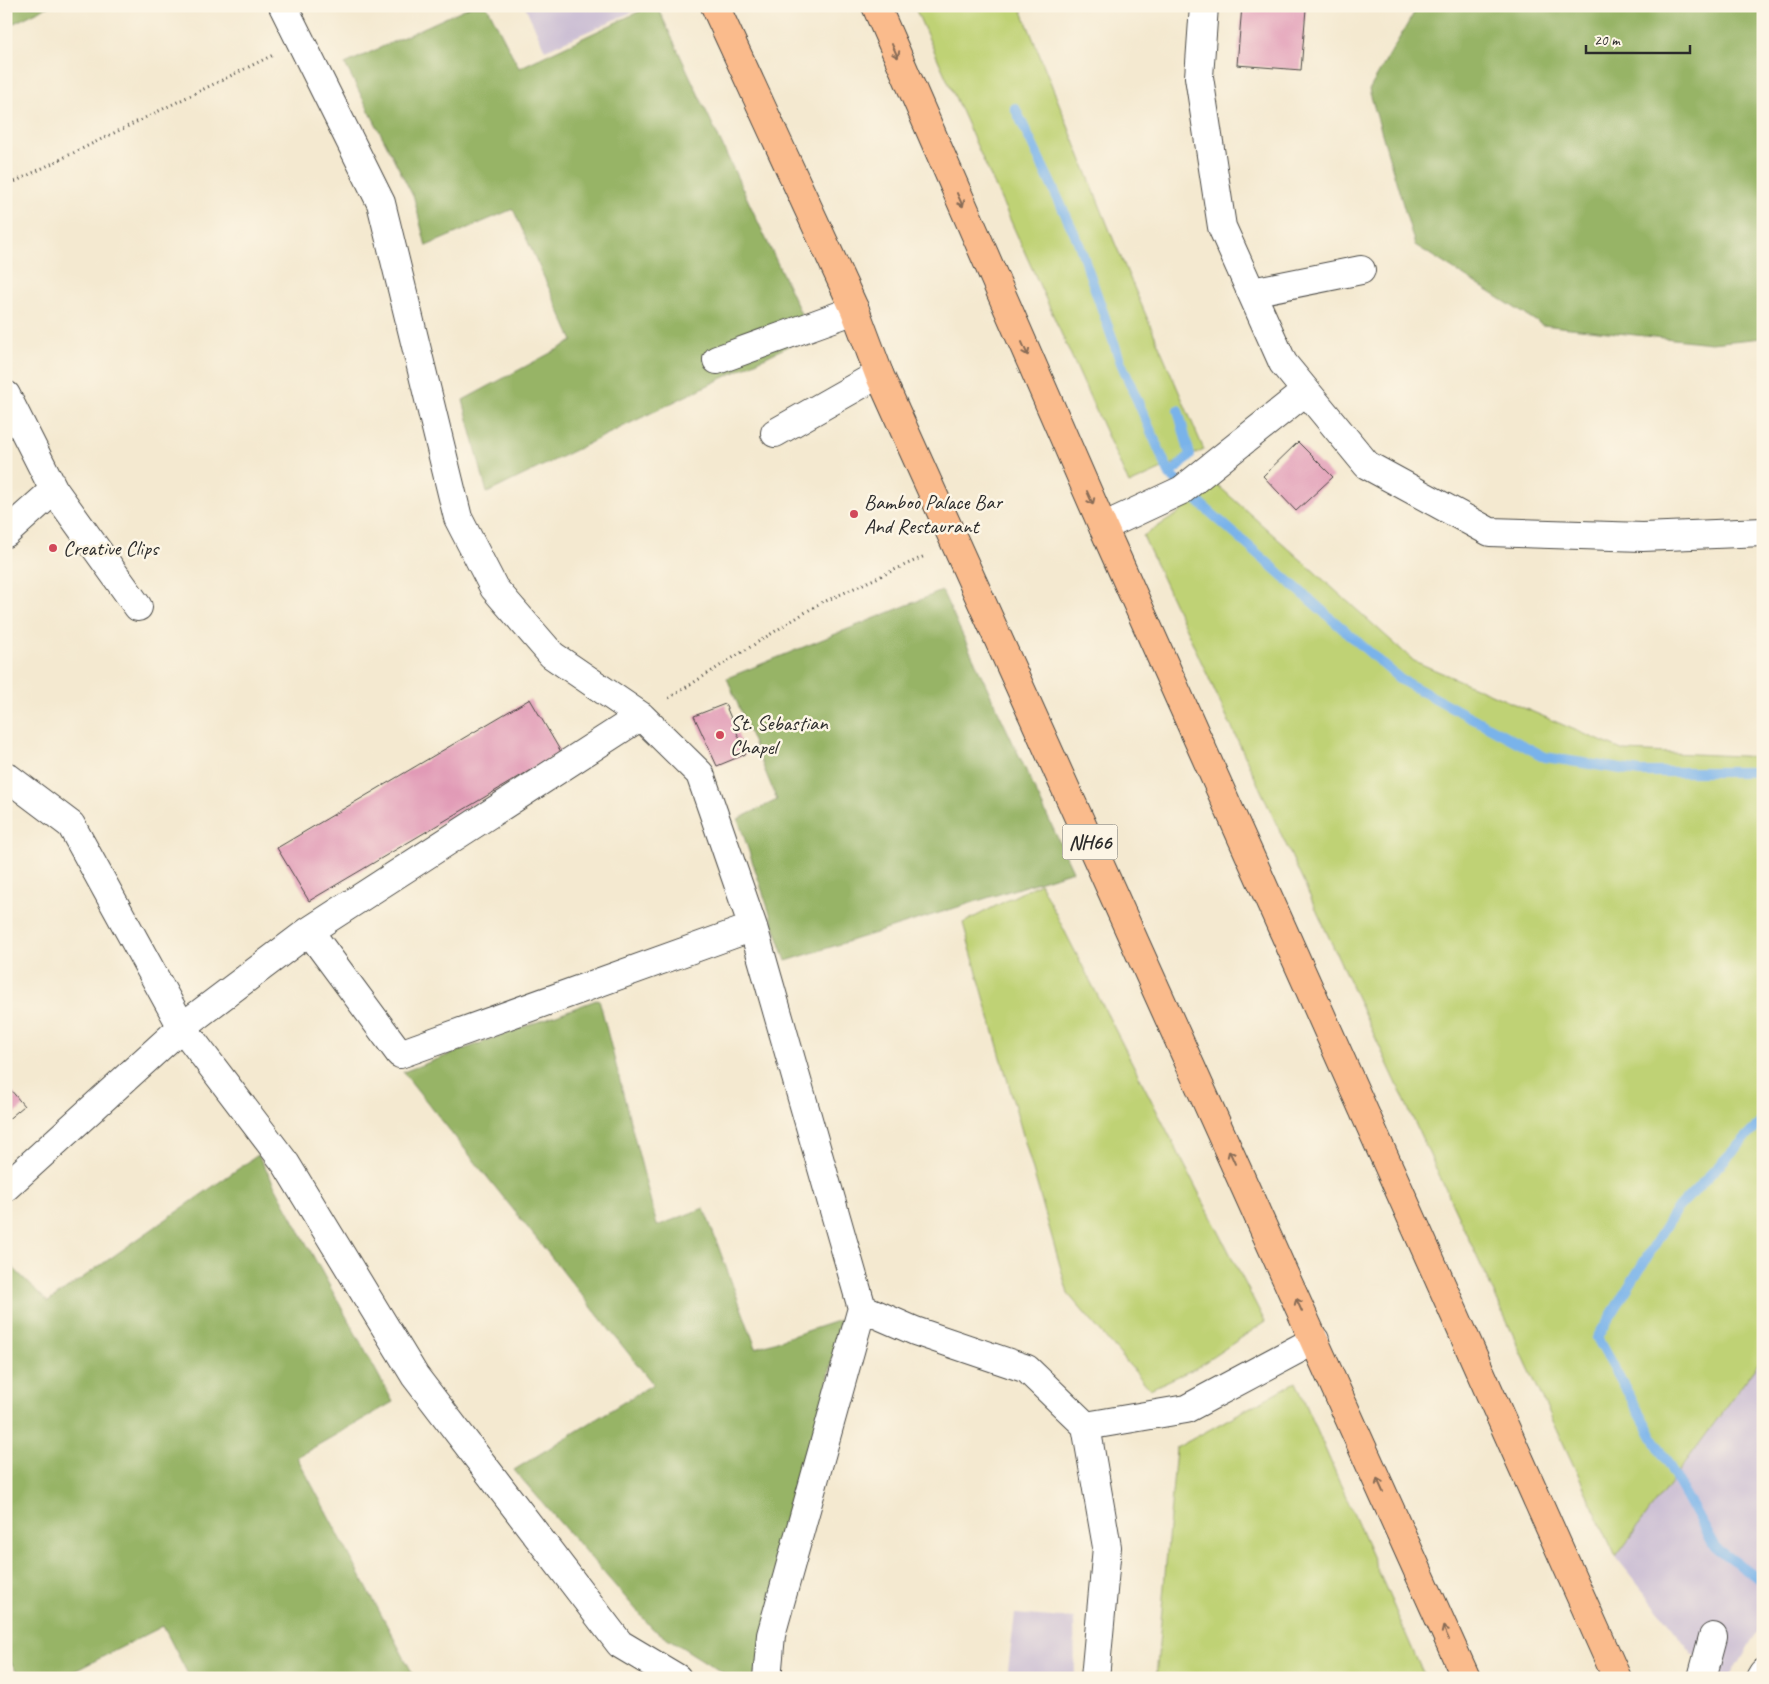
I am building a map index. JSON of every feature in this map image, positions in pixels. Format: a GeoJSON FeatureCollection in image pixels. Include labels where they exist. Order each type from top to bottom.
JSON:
{"type":"FeatureCollection","features":[{"type":"Feature","properties":{"kind":"highway","name":"NH66"},"geometry":{"type":"LineString","coordinates":[[715,6],[855,310],[879,374],[1466,1678]]}},
{"type":"Feature","properties":{"kind":"highway"},"geometry":{"type":"LineString","coordinates":[[876,6],[1103,527],[1618,1678]]}},
{"type":"Feature","properties":{"kind":"street"},"geometry":{"type":"LineString","coordinates":[[283,6],[381,203],[458,518],[494,588],[552,655],[641,716],[700,774],[753,927],[862,1308],[771,1635],[768,1678]]}},
{"type":"Feature","properties":{"kind":"street"},"geometry":{"type":"LineString","coordinates":[[1204,6],[1199,77],[1222,227],[1283,363],[1367,465],[1490,532],[1643,537],[1763,532]]}},
{"type":"Feature","properties":{"kind":"street"},"geometry":{"type":"LineString","coordinates":[[1252,292],[1361,270]]}},
{"type":"Feature","properties":{"kind":"street"},"geometry":{"type":"LineString","coordinates":[[717,360],[855,310]]}},
{"type":"Feature","properties":{"kind":"street"},"geometry":{"type":"LineString","coordinates":[[775,433],[879,374]]}},
{"type":"Feature","properties":{"kind":"street"},"geometry":{"type":"LineString","coordinates":[[1103,527],[1182,490],[1306,391]]}},
{"type":"Feature","properties":{"kind":"street"},"geometry":{"type":"LineString","coordinates":[[6,395],[54,490],[138,607]]}},
{"type":"Feature","properties":{"kind":"street"},"geometry":{"type":"LineString","coordinates":[[6,533],[54,490]]}},
{"type":"Feature","properties":{"kind":"street"},"geometry":{"type":"LineString","coordinates":[[6,1187],[182,1027],[309,931],[641,716]]}},
{"type":"Feature","properties":{"kind":"street"},"geometry":{"type":"LineString","coordinates":[[6,776],[71,825],[182,1027],[286,1164],[415,1376],[620,1644],[677,1678]]}},
{"type":"Feature","properties":{"kind":"street"},"geometry":{"type":"LineString","coordinates":[[309,931],[400,1054],[753,927]]}},
{"type":"Feature","properties":{"kind":"street"},"geometry":{"type":"LineString","coordinates":[[862,1308],[915,1331],[1027,1369],[1086,1426],[1107,1547],[1095,1678]]}},
{"type":"Feature","properties":{"kind":"street"},"geometry":{"type":"LineString","coordinates":[[1086,1426],[1186,1408],[1315,1340]]}},
{"type":"Feature","properties":{"kind":"street"},"geometry":{"type":"LineString","coordinates":[[1702,1678],[1713,1637]]}},
{"type":"Feature","properties":{"kind":"street"},"geometry":{"type":"LineString","coordinates":[[1760,1678],[1763,1673]]}},
{"type":"Feature","properties":{"kind":"path"},"geometry":{"type":"LineString","coordinates":[[6,186],[301,42]]}},
{"type":"Feature","properties":{"kind":"path"},"geometry":{"type":"LineString","coordinates":[[641,716],[817,605],[955,543]]}},
{"type":"Feature","properties":{"kind":"shaded area"},"geometry":{"type":"Polygon","coordinates":[[[525,6],[646,6],[545,50],[525,6]]]}},
{"type":"Feature","properties":{"kind":"shaded area"},"geometry":{"type":"Polygon","coordinates":[[[1763,1357],[1763,1621],[1730,1678],[1712,1678],[1616,1557],[1763,1357]]]}},
{"type":"Feature","properties":{"kind":"shaded area"},"geometry":{"type":"Polygon","coordinates":[[[1015,1614],[1074,1619],[1075,1678],[1007,1678],[1015,1614]]]}},
{"type":"Feature","properties":{"kind":"green space"},"geometry":{"type":"Polygon","coordinates":[[[6,6],[49,6],[6,27],[6,6]]]}},
{"type":"Feature","properties":{"kind":"green space"},"geometry":{"type":"Polygon","coordinates":[[[471,6],[487,6],[519,68],[651,6],[657,6],[811,335],[487,493],[463,400],[573,341],[513,209],[426,246],[414,198],[345,64],[471,6]]]}},
{"type":"Feature","properties":{"kind":"green space"},"geometry":{"type":"Polygon","coordinates":[[[914,6],[1020,6],[1114,241],[1204,450],[1129,484],[914,6]]]}},
{"type":"Feature","properties":{"kind":"green space"},"geometry":{"type":"Polygon","coordinates":[[[1418,6],[1763,6],[1763,338],[1711,343],[1542,325],[1415,245],[1369,90],[1418,6]]]}},
{"type":"Feature","properties":{"kind":"green space"},"geometry":{"type":"Polygon","coordinates":[[[1212,480],[1414,661],[1624,751],[1763,757],[1763,1357],[1616,1557],[1143,536],[1179,513],[1212,480]]]}},
{"type":"Feature","properties":{"kind":"green space"},"geometry":{"type":"Polygon","coordinates":[[[942,591],[1073,871],[786,961],[738,819],[777,800],[727,678],[942,591]]]}},
{"type":"Feature","properties":{"kind":"green space"},"geometry":{"type":"Polygon","coordinates":[[[1040,883],[1265,1322],[1196,1368],[1150,1389],[1068,1294],[963,923],[1040,883]]]}},
{"type":"Feature","properties":{"kind":"green space"},"geometry":{"type":"Polygon","coordinates":[[[599,999],[657,1226],[704,1208],[756,1348],[840,1320],[769,1678],[731,1678],[653,1629],[514,1470],[653,1384],[403,1072],[599,999]]]}},
{"type":"Feature","properties":{"kind":"green space"},"geometry":{"type":"Polygon","coordinates":[[[258,1155],[393,1402],[297,1457],[415,1678],[190,1678],[163,1626],[65,1676],[66,1678],[20,1678],[6,1654],[6,1261],[48,1302],[258,1155]]]}},
{"type":"Feature","properties":{"kind":"green space"},"geometry":{"type":"Polygon","coordinates":[[[1296,1382],[1425,1678],[1156,1678],[1176,1448],[1296,1382]]]}},
{"type":"Feature","properties":{"kind":"building"},"geometry":{"type":"Polygon","coordinates":[[[1242,6],[1306,9],[1301,70],[1237,65],[1242,6]]]}},
{"type":"Feature","properties":{"kind":"building"},"geometry":{"type":"Polygon","coordinates":[[[1298,442],[1333,477],[1296,511],[1263,476],[1298,442]]]}},
{"type":"Feature","properties":{"kind":"building"},"geometry":{"type":"Polygon","coordinates":[[[530,699],[561,752],[309,901],[277,848],[530,699]]]}},
{"type":"Feature","properties":{"kind":"building","name":"St. Sebastian Chapel"},"geometry":{"type":"Polygon","coordinates":[[[725,704],[746,754],[717,766],[694,716],[725,704]]]}},
{"type":"Feature","properties":{"kind":"building"},"geometry":{"type":"Polygon","coordinates":[[[6,1084],[24,1106],[6,1121],[6,1084]]]}},
{"type":"Feature","properties":{"kind":"waterway"},"geometry":{"type":"LineString","coordinates":[[1015,108],[1078,241],[1121,363],[1170,475],[1202,505],[1401,680],[1545,757],[1640,772],[1763,772]]}},
{"type":"Feature","properties":{"kind":"waterway"},"geometry":{"type":"LineString","coordinates":[[1170,475],[1190,455],[1178,410]]}},
{"type":"Feature","properties":{"kind":"waterway"},"geometry":{"type":"LineString","coordinates":[[1763,1120],[1676,1210],[1597,1338],[1715,1547],[1763,1582]]}},
{"type":"Feature","properties":{"kind":"place","name":"Bamboo Palace Bar And Restaurant"},"geometry":{"type":"Point","coordinates":[854,514]}},
{"type":"Feature","properties":{"kind":"place","name":"Creative Clips"},"geometry":{"type":"Point","coordinates":[53,548]}},
{"type":"Feature","properties":{"kind":"place","name":"St. Sebastian Chapel"},"geometry":{"type":"Point","coordinates":[720,735]}}]}
